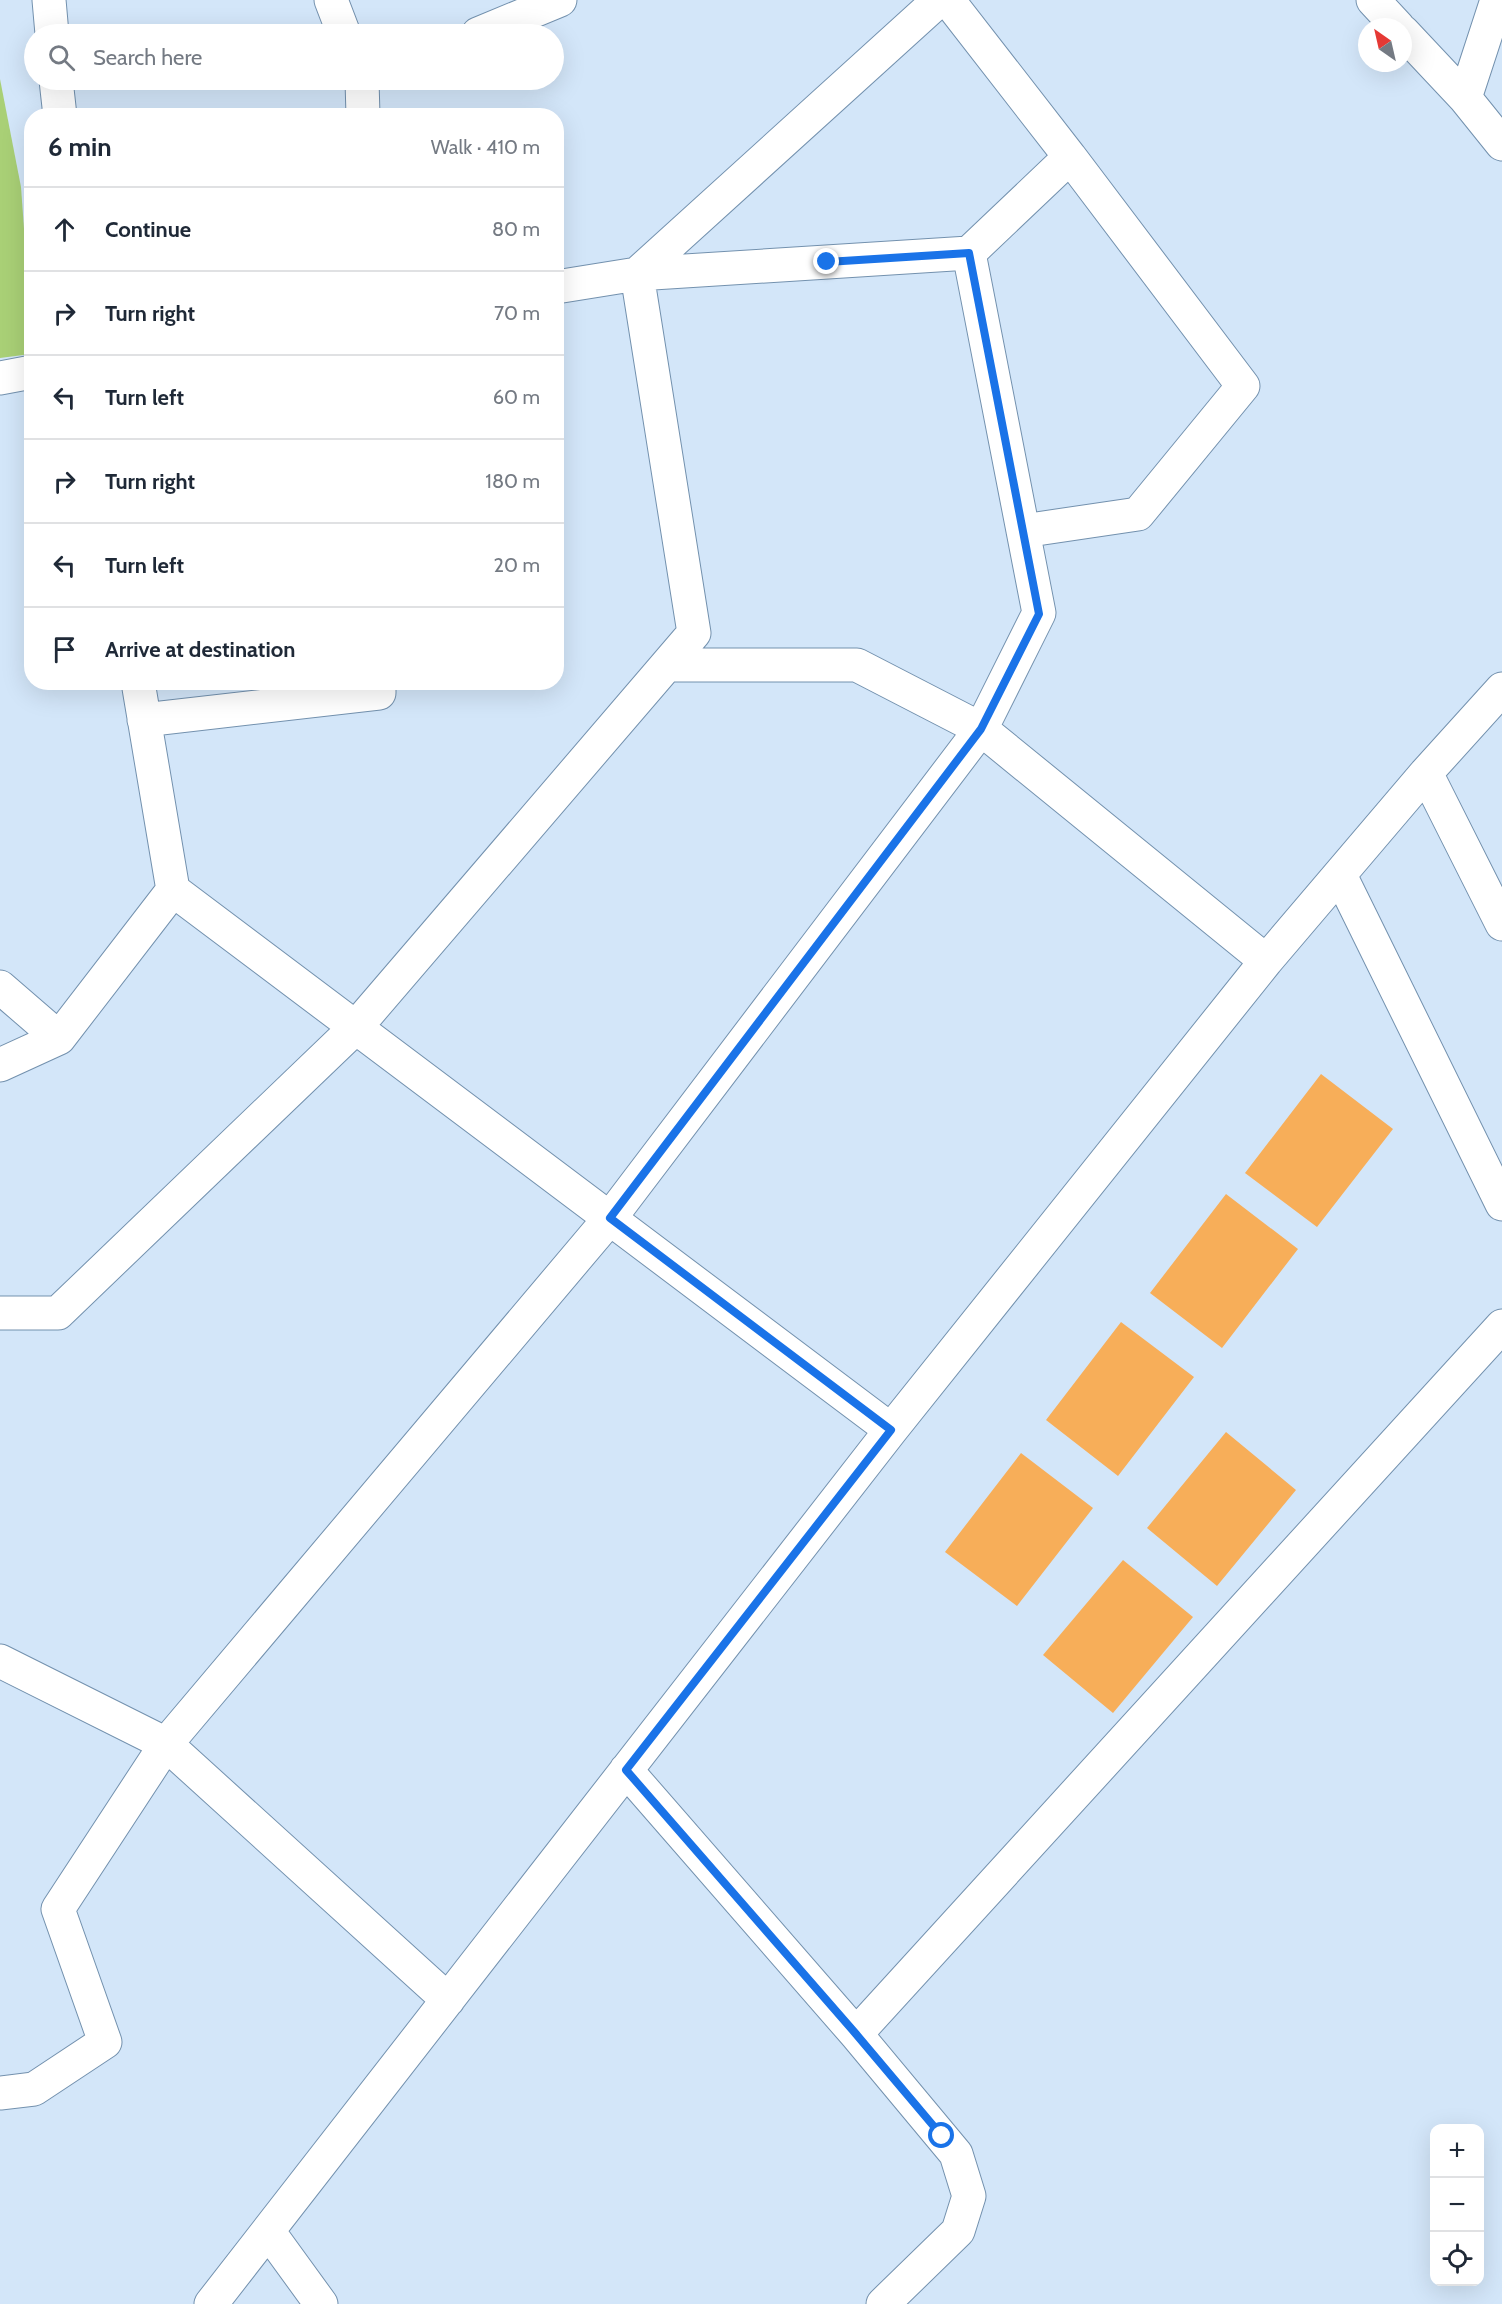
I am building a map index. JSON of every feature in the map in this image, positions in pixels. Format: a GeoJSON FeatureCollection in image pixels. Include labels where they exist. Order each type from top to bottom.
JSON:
{"type":"FeatureCollection","features":[{"type":"Feature","properties":{"kind":"street"},"geometry":{"type":"LineString","coordinates":[[49,0],[51,24]]}},
{"type":"Feature","properties":{"kind":"street"},"geometry":{"type":"LineString","coordinates":[[331,0],[340,24]]}},
{"type":"Feature","properties":{"kind":"street"},"geometry":{"type":"LineString","coordinates":[[502,24],[560,0]]}},
{"type":"Feature","properties":{"kind":"street"},"geometry":{"type":"LineString","coordinates":[[637,274],[939,0]]}},
{"type":"Feature","properties":{"kind":"street"},"geometry":{"type":"LineString","coordinates":[[948,0],[1071,157],[1244,386],[1138,514],[1023,531]]}},
{"type":"Feature","properties":{"kind":"street"},"geometry":{"type":"LineString","coordinates":[[1373,0],[1390,18]]}},
{"type":"Feature","properties":{"kind":"street"},"geometry":{"type":"LineString","coordinates":[[1465,98],[1497,0]]}},
{"type":"Feature","properties":{"kind":"street"},"geometry":{"type":"LineString","coordinates":[[1412,42],[1465,98],[1502,144]]}},
{"type":"Feature","properties":{"kind":"street"},"geometry":{"type":"LineString","coordinates":[[57,90],[59,108]]}},
{"type":"Feature","properties":{"kind":"street"},"geometry":{"type":"LineString","coordinates":[[364,108],[365,90]]}},
{"type":"Feature","properties":{"kind":"street"},"geometry":{"type":"LineString","coordinates":[[564,286],[637,274],[969,253],[1071,157]]}},
{"type":"Feature","properties":{"kind":"street"},"geometry":{"type":"LineString","coordinates":[[0,2093],[34,2089],[105,2043],[58,1910],[166,1744],[610,1218],[981,729],[1039,614],[969,253]]}},
{"type":"Feature","properties":{"kind":"street"},"geometry":{"type":"LineString","coordinates":[[0,1313],[58,1313],[356,1027],[694,633],[637,274]]}},
{"type":"Feature","properties":{"kind":"street"},"geometry":{"type":"LineString","coordinates":[[0,378],[24,374]]}},
{"type":"Feature","properties":{"kind":"street"},"geometry":{"type":"LineString","coordinates":[[667,665],[857,665],[981,729],[1266,961]]}},
{"type":"Feature","properties":{"kind":"street"},"geometry":{"type":"LineString","coordinates":[[211,2304],[891,1430],[1266,961],[1426,773],[1502,689]]}},
{"type":"Feature","properties":{"kind":"street"},"geometry":{"type":"LineString","coordinates":[[139,690],[173,890],[891,1430]]}},
{"type":"Feature","properties":{"kind":"street"},"geometry":{"type":"LineString","coordinates":[[144,720],[379,693],[379,690]]}},
{"type":"Feature","properties":{"kind":"street"},"geometry":{"type":"LineString","coordinates":[[1426,773],[1502,924]]}},
{"type":"Feature","properties":{"kind":"street"},"geometry":{"type":"LineString","coordinates":[[1340,875],[1502,1204]]}},
{"type":"Feature","properties":{"kind":"street"},"geometry":{"type":"LineString","coordinates":[[0,1065],[59,1038],[173,890]]}},
{"type":"Feature","properties":{"kind":"street"},"geometry":{"type":"LineString","coordinates":[[0,987],[59,1038]]}},
{"type":"Feature","properties":{"kind":"street"},"geometry":{"type":"LineString","coordinates":[[856,2034],[1502,1326]]}},
{"type":"Feature","properties":{"kind":"street"},"geometry":{"type":"LineString","coordinates":[[0,1661],[166,1744],[448,2000]]}},
{"type":"Feature","properties":{"kind":"street"},"geometry":{"type":"LineString","coordinates":[[626,1770],[856,2034],[956,2154],[969,2196],[958,2231],[883,2304]]}},
{"type":"Feature","properties":{"kind":"street"},"geometry":{"type":"LineString","coordinates":[[268,2230],[321,2304]]}},
{"type":"Feature","properties":{"kind":"green space"},"geometry":{"type":"Polygon","coordinates":[[[0,79],[21,187],[24,228],[24,355],[0,358],[0,79]]]}},
{"type":"Feature","properties":{"kind":"building"},"geometry":{"type":"Polygon","coordinates":[[[1321,1074],[1393,1129],[1317,1227],[1245,1173],[1321,1074]]]}},
{"type":"Feature","properties":{"kind":"building"},"geometry":{"type":"Polygon","coordinates":[[[1226,1194],[1298,1249],[1222,1348],[1150,1293],[1226,1194]]]}},
{"type":"Feature","properties":{"kind":"building"},"geometry":{"type":"Polygon","coordinates":[[[1121,1322],[1194,1377],[1118,1476],[1046,1420],[1121,1322]]]}},
{"type":"Feature","properties":{"kind":"building"},"geometry":{"type":"Polygon","coordinates":[[[1226,1432],[1296,1490],[1217,1586],[1147,1528],[1226,1432]]]}},
{"type":"Feature","properties":{"kind":"building"},"geometry":{"type":"Polygon","coordinates":[[[1021,1453],[1093,1508],[1017,1606],[945,1552],[1021,1453]]]}},
{"type":"Feature","properties":{"kind":"building"},"geometry":{"type":"Polygon","coordinates":[[[1123,1560],[1193,1617],[1113,1713],[1043,1655],[1123,1560]]]}},
{"type":"Feature","properties":{"kind":"route"},"geometry":{"type":"LineString","coordinates":[[827,262],[969,253],[1039,614],[981,729],[610,1218],[891,1430],[626,1770],[942,2136]]}}]}
